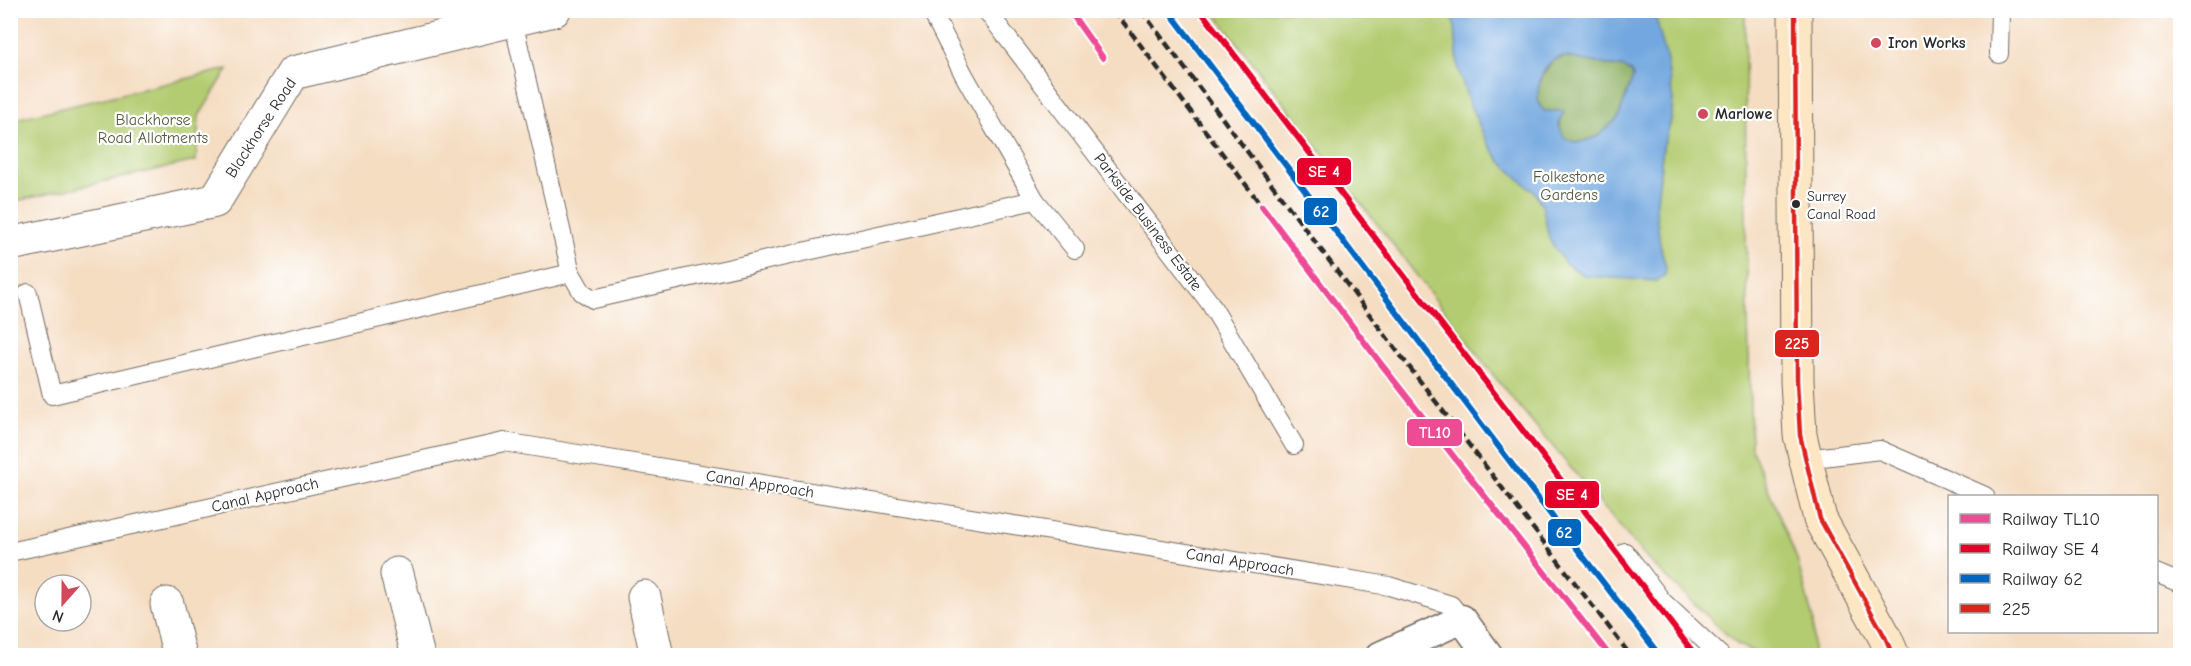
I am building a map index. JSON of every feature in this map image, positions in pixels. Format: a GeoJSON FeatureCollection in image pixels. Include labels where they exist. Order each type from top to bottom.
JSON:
{"type":"FeatureCollection","features":[{"type":"Feature","properties":{"kind":"main road"},"geometry":{"type":"LineString","coordinates":[[1796,10],[1797,381],[1800,435],[1820,519],[1885,637],[1893,656]]}},
{"type":"Feature","properties":{"kind":"street","name":"Blackhorse Road"},"geometry":{"type":"LineString","coordinates":[[10,244],[214,201],[293,74],[554,10]]}},
{"type":"Feature","properties":{"kind":"street"},"geometry":{"type":"LineString","coordinates":[[397,574],[418,656]]}},
{"type":"Feature","properties":{"kind":"street"},"geometry":{"type":"LineString","coordinates":[[644,597],[657,656]]}},
{"type":"Feature","properties":{"kind":"street"},"geometry":{"type":"LineString","coordinates":[[167,604],[180,656]]}},
{"type":"Feature","properties":{"kind":"street"},"geometry":{"type":"LineString","coordinates":[[1380,656],[1462,619]]}},
{"type":"Feature","properties":{"kind":"street","name":"Canal Approach"},"geometry":{"type":"LineString","coordinates":[[1462,619],[1489,656]]}},
{"type":"Feature","properties":{"kind":"lane"},"geometry":{"type":"LineString","coordinates":[[930,10],[1035,201],[1075,249]]}},
{"type":"Feature","properties":{"kind":"lane","name":"Parkside Business Estate"},"geometry":{"type":"LineString","coordinates":[[986,10],[1210,303],[1294,445]]}},
{"type":"Feature","properties":{"kind":"lane"},"geometry":{"type":"LineString","coordinates":[[1999,54],[2000,10]]}},
{"type":"Feature","properties":{"kind":"lane"},"geometry":{"type":"LineString","coordinates":[[513,21],[571,273],[582,292],[593,299],[1035,201]]}},
{"type":"Feature","properties":{"kind":"lane"},"geometry":{"type":"LineString","coordinates":[[28,293],[52,395],[571,273]]}},
{"type":"Feature","properties":{"kind":"lane","name":"Canal Approach"},"geometry":{"type":"LineString","coordinates":[[10,552],[504,442],[1389,586],[1451,605],[1462,619]]}},
{"type":"Feature","properties":{"kind":"lane"},"geometry":{"type":"LineString","coordinates":[[1806,459],[1880,450],[1983,495]]}},
{"type":"Feature","properties":{"kind":"lane"},"geometry":{"type":"LineString","coordinates":[[1624,552],[1662,601],[1721,656]]}},
{"type":"Feature","properties":{"kind":"lane"},"geometry":{"type":"LineString","coordinates":[[2158,573],[2181,583]]}},
{"type":"Feature","properties":{"kind":"green space","name":"Folkestone Gardens"},"geometry":{"type":"Polygon","coordinates":[[[1213,11],[1745,11],[1746,231],[1751,447],[1797,559],[1813,620],[1813,655],[1760,655],[1737,644],[1648,560],[1498,381],[1213,11]]]}},
{"type":"Feature","properties":{"kind":"green space"},"geometry":{"type":"Polygon","coordinates":[[[1566,57],[1624,68],[1631,72],[1633,77],[1618,118],[1603,134],[1579,142],[1566,139],[1562,135],[1560,129],[1564,111],[1544,111],[1538,100],[1539,86],[1552,61],[1566,57]]]}},
{"type":"Feature","properties":{"kind":"green space","name":"Blackhorse Road Allotments"},"geometry":{"type":"Polygon","coordinates":[[[228,69],[199,116],[196,161],[11,202],[11,120],[228,69]]]}},
{"type":"Feature","properties":{"kind":"water"},"geometry":{"type":"Polygon","coordinates":[[[1451,11],[1654,11],[1666,56],[1673,100],[1671,121],[1663,147],[1656,210],[1660,245],[1666,267],[1665,275],[1657,281],[1585,276],[1565,263],[1549,239],[1543,208],[1536,194],[1500,161],[1486,140],[1469,103],[1458,68],[1455,28],[1451,11]],[[1566,57],[1554,60],[1548,66],[1541,78],[1538,100],[1544,111],[1564,111],[1559,125],[1564,138],[1577,143],[1597,137],[1618,118],[1633,77],[1631,72],[1624,68],[1566,57]]]}},
{"type":"Feature","properties":{"kind":"railway"},"geometry":{"type":"LineString","coordinates":[[1114,10],[1262,206]]}},
{"type":"Feature","properties":{"kind":"railway"},"geometry":{"type":"LineString","coordinates":[[1141,10],[1397,351],[1631,656]]}},
{"type":"Feature","properties":{"kind":"rail line","name":"TL10"},"geometry":{"type":"LineString","coordinates":[[1069,10],[1103,58]]}},
{"type":"Feature","properties":{"kind":"rail line","name":"62"},"geometry":{"type":"LineString","coordinates":[[1172,15],[1660,656]]}},
{"type":"Feature","properties":{"kind":"rail line","name":"TL10"},"geometry":{"type":"LineString","coordinates":[[1262,206],[1378,360],[1610,656]]}},
{"type":"Feature","properties":{"kind":"transit line"},"geometry":{"type":"LineString","coordinates":[[1200,10],[1696,656]]}},
{"type":"Feature","properties":{"kind":"transit line","name":"225"},"geometry":{"type":"LineString","coordinates":[[1795,10],[1797,381],[1800,435],[1820,519],[1885,637],[1893,656]]}},
{"type":"Feature","properties":{"kind":"place","name":"Iron Works"},"geometry":{"type":"Point","coordinates":[1876,43]}},
{"type":"Feature","properties":{"kind":"place","name":"Marlowe"},"geometry":{"type":"Point","coordinates":[1703,114]}},
{"type":"Feature","properties":{"kind":"place","name":"Surrey Canal Road"},"geometry":{"type":"Point","coordinates":[1796,204]}}]}
